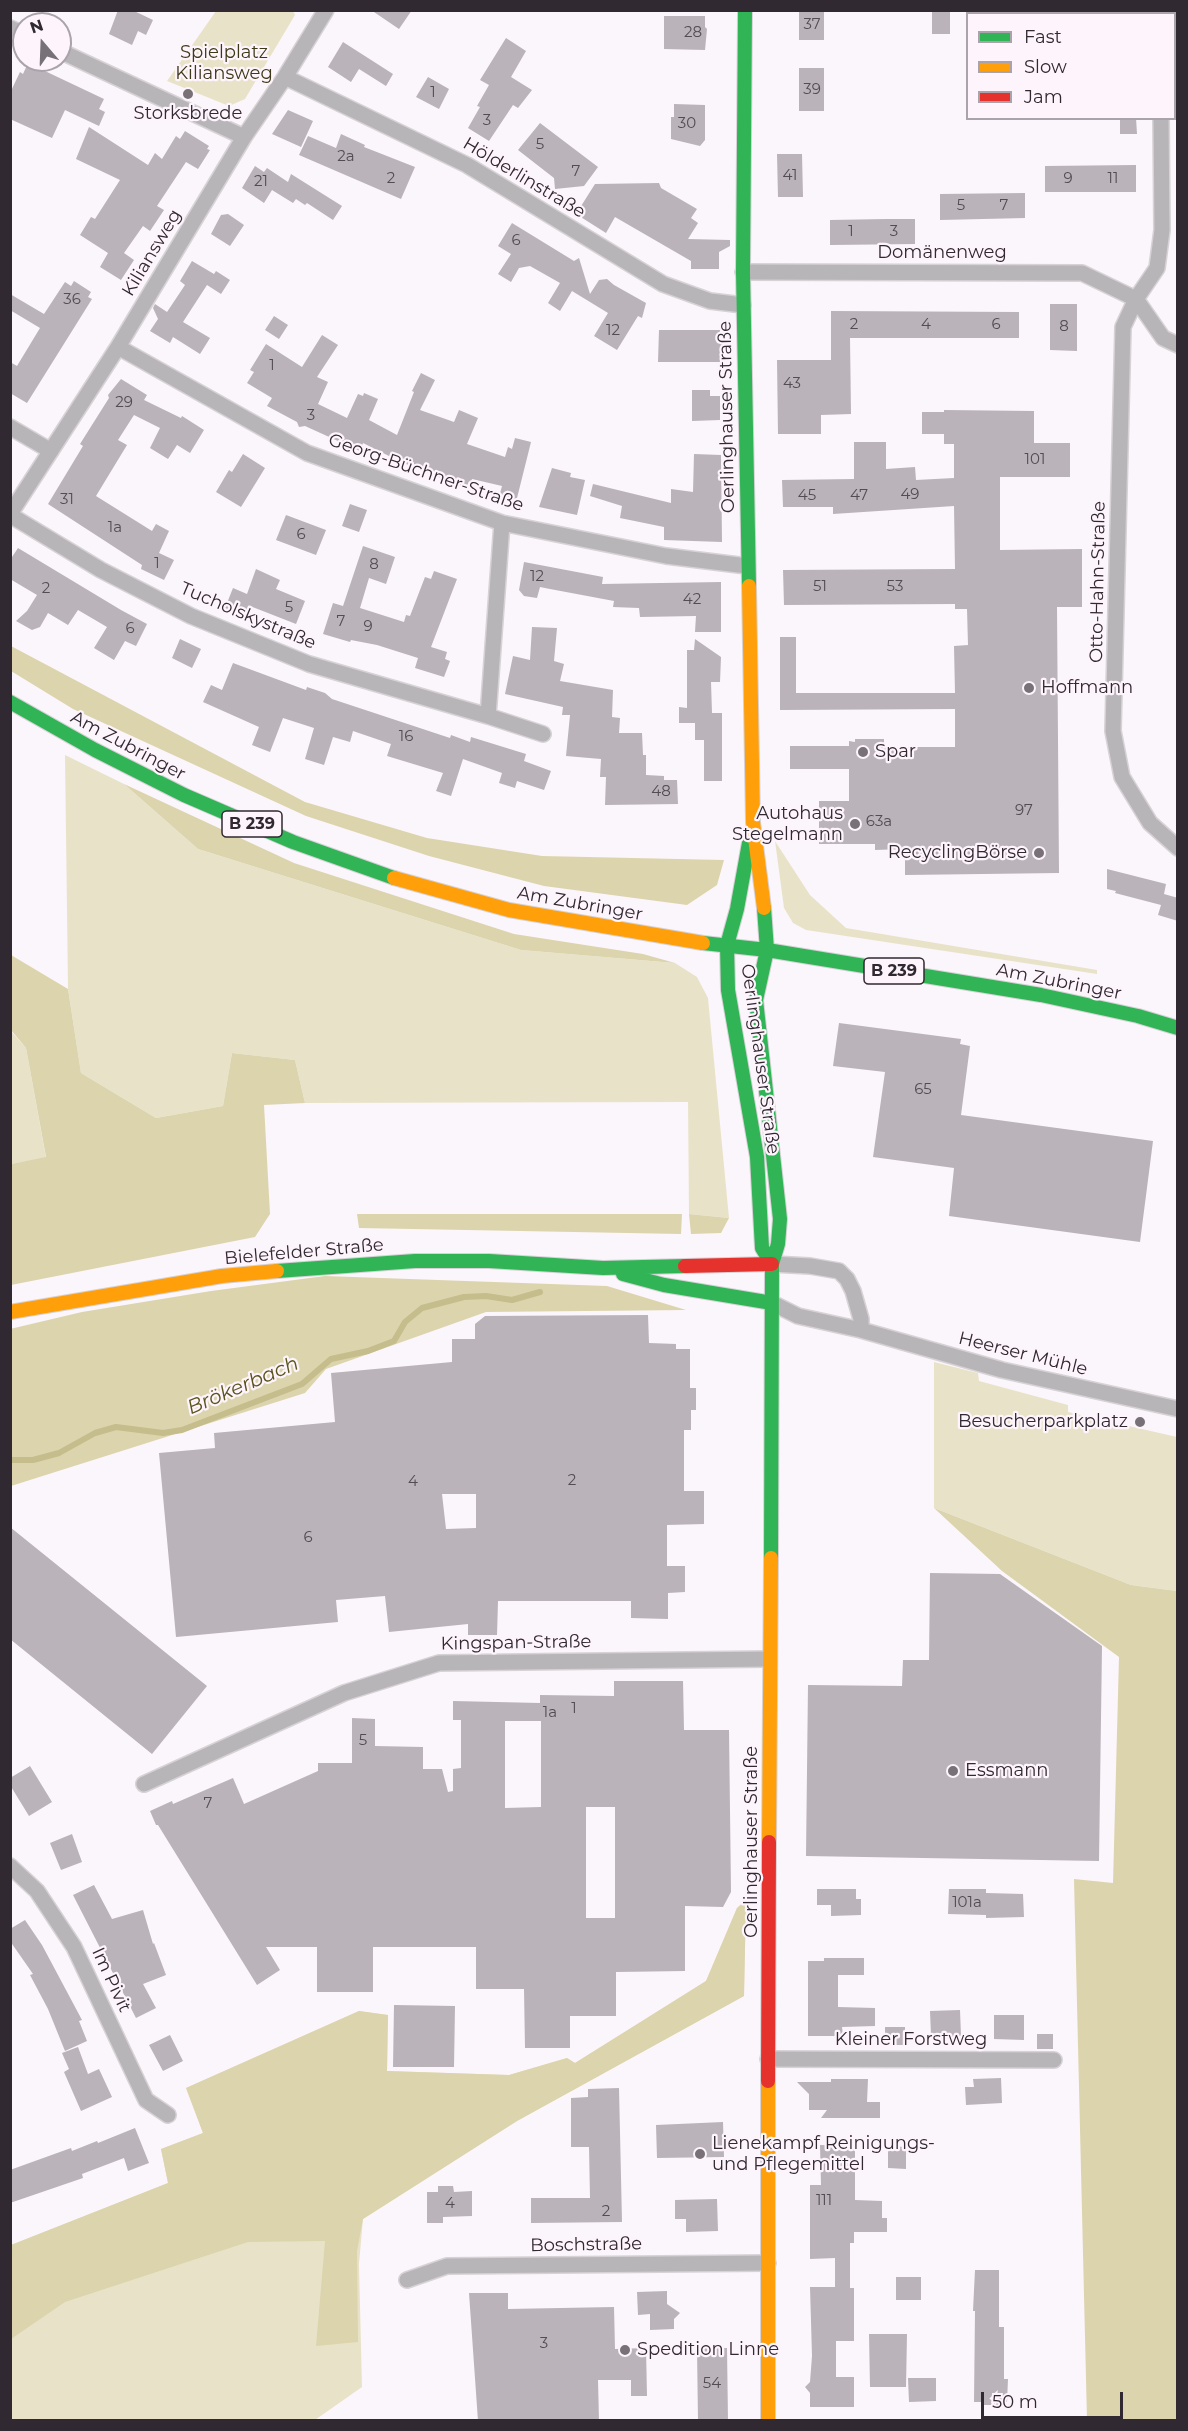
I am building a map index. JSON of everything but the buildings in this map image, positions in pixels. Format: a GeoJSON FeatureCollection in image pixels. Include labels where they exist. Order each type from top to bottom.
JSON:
{"type":"FeatureCollection","features":[{"type":"Feature","properties":{"kind":"main road","name":"Oerlinghauser Straße"},"geometry":{"type":"LineString","coordinates":[[745,10],[743,272],[747,566],[753,822],[765,913],[767,950],[756,1000],[780,1219],[778,1244],[772,1264],[768,2421]]}},
{"type":"Feature","properties":{"kind":"main road","name":"Am Zubringer"},"geometry":{"type":"LineString","coordinates":[[10,702],[95,750],[184,795],[293,842],[391,877],[509,910],[688,941],[767,950],[1041,995],[1138,1016],[1178,1028]]}},
{"type":"Feature","properties":{"kind":"main road","name":"Oerlinghauser Straße"},"geometry":{"type":"LineString","coordinates":[[753,822],[737,909],[727,945],[728,990],[749,1103],[756,1157],[762,1248],[772,1264]]}},
{"type":"Feature","properties":{"kind":"main road","name":"Bielefelder Straße"},"geometry":{"type":"LineString","coordinates":[[10,1312],[200,1280],[279,1270],[436,1261],[489,1261],[603,1268],[772,1264]]}},
{"type":"Feature","properties":{"kind":"main road","name":"Bielefelder Straße"},"geometry":{"type":"LineString","coordinates":[[603,1268],[664,1285],[772,1304]]}},
{"type":"Feature","properties":{"kind":"street","name":"Kiliansweg"},"geometry":{"type":"LineString","coordinates":[[10,514],[118,347],[244,137],[285,77],[325,11]]}},
{"type":"Feature","properties":{"kind":"street"},"geometry":{"type":"LineString","coordinates":[[72,57],[244,137]]}},
{"type":"Feature","properties":{"kind":"street","name":"Hölderlinstraße"},"geometry":{"type":"LineString","coordinates":[[285,77],[467,165],[663,284],[710,301],[744,304]]}},
{"type":"Feature","properties":{"kind":"street","name":"Otto-Hahn-Straße"},"geometry":{"type":"LineString","coordinates":[[1161,120],[1162,230],[1157,268],[1136,299],[1123,327],[1113,731],[1122,777],[1150,823],[1178,848]]}},
{"type":"Feature","properties":{"kind":"street","name":"Domänenweg"},"geometry":{"type":"LineString","coordinates":[[743,272],[1082,273],[1136,299]]}},
{"type":"Feature","properties":{"kind":"street"},"geometry":{"type":"LineString","coordinates":[[1136,299],[1162,338],[1178,345]]}},
{"type":"Feature","properties":{"kind":"street","name":"Georg-Büchner-Straße"},"geometry":{"type":"LineString","coordinates":[[118,347],[307,453],[502,523],[666,556],[747,566]]}},
{"type":"Feature","properties":{"kind":"street"},"geometry":{"type":"LineString","coordinates":[[10,427],[51,451]]}},
{"type":"Feature","properties":{"kind":"street","name":"Tucholskystraße"},"geometry":{"type":"LineString","coordinates":[[10,514],[101,570],[191,616],[309,664],[543,734]]}},
{"type":"Feature","properties":{"kind":"street"},"geometry":{"type":"LineString","coordinates":[[488,716],[502,523]]}},
{"type":"Feature","properties":{"kind":"street"},"geometry":{"type":"LineString","coordinates":[[772,1264],[810,1266],[839,1271],[853,1291],[861,1319],[861,1330]]}},
{"type":"Feature","properties":{"kind":"street","name":"Heerser Mühle"},"geometry":{"type":"LineString","coordinates":[[772,1304],[798,1316],[861,1330],[1002,1370],[1178,1409]]}},
{"type":"Feature","properties":{"kind":"street","name":"Kingspan-Straße"},"geometry":{"type":"LineString","coordinates":[[144,1784],[344,1693],[439,1663],[769,1659]]}},
{"type":"Feature","properties":{"kind":"street","name":"Im Pivit"},"geometry":{"type":"LineString","coordinates":[[10,1866],[37,1891],[74,1947],[146,2100],[168,2115]]}},
{"type":"Feature","properties":{"kind":"street","name":"Kleiner Forstweg"},"geometry":{"type":"LineString","coordinates":[[768,2059],[1054,2060]]}},
{"type":"Feature","properties":{"kind":"street","name":"Boschstraße"},"geometry":{"type":"LineString","coordinates":[[407,2280],[447,2266],[768,2263]]}},
{"type":"Feature","properties":{"kind":"green space","name":"Spielplatz Kiliansweg"},"geometry":{"type":"Polygon","coordinates":[[[216,11],[293,11],[295,15],[245,99],[229,106],[167,81],[216,11]]]}},
{"type":"Feature","properties":{"kind":"green space"},"geometry":{"type":"Polygon","coordinates":[[[65,755],[124,784],[198,849],[521,950],[675,963],[697,977],[708,998],[729,1218],[689,1214],[688,1102],[305,1103],[295,1060],[232,1053],[223,1106],[156,1118],[81,1073],[68,989],[65,755]]]}},
{"type":"Feature","properties":{"kind":"green space"},"geometry":{"type":"Polygon","coordinates":[[[775,841],[810,895],[846,928],[1097,970],[1097,974],[806,930],[793,923],[784,908],[775,841]]]}},
{"type":"Feature","properties":{"kind":"green space"},"geometry":{"type":"Polygon","coordinates":[[[10,1030],[26,1048],[46,1158],[11,1164],[10,1030]]]}},
{"type":"Feature","properties":{"kind":"green space"},"geometry":{"type":"Polygon","coordinates":[[[934,1362],[978,1373],[979,1381],[1068,1405],[1068,1412],[1177,1437],[1177,1591],[1131,1585],[934,1508],[934,1362]]]}},
{"type":"Feature","properties":{"kind":"green space"},"geometry":{"type":"Polygon","coordinates":[[[746,1900],[744,1996],[517,2121],[363,2219],[359,2264],[362,2387],[315,2420],[11,2420],[11,2245],[168,2183],[161,2149],[203,2133],[186,2088],[359,2011],[388,2015],[387,2071],[509,2075],[567,2058],[575,2063],[706,1981],[737,1908],[746,1900]]]}},
{"type":"Feature","properties":{"kind":"shaded area"},"geometry":{"type":"Polygon","coordinates":[[[11,646],[305,802],[427,838],[542,856],[724,860],[717,885],[687,905],[544,886],[429,856],[306,816],[73,709],[11,671],[11,646]]]}},
{"type":"Feature","properties":{"kind":"shaded area"},"geometry":{"type":"Polygon","coordinates":[[[124,784],[294,863],[514,934],[643,954],[675,963],[521,950],[198,849],[124,784]]]}},
{"type":"Feature","properties":{"kind":"shaded area"},"geometry":{"type":"Polygon","coordinates":[[[11,955],[68,989],[81,1073],[156,1118],[223,1106],[232,1053],[295,1060],[305,1103],[264,1105],[270,1214],[255,1237],[11,1285],[11,1164],[46,1157],[26,1048],[11,1030],[11,955]]]}},
{"type":"Feature","properties":{"kind":"shaded area"},"geometry":{"type":"Polygon","coordinates":[[[357,1214],[682,1214],[681,1234],[359,1228],[357,1214]]]}},
{"type":"Feature","properties":{"kind":"shaded area"},"geometry":{"type":"Polygon","coordinates":[[[689,1214],[729,1218],[721,1233],[691,1234],[689,1214]]]}},
{"type":"Feature","properties":{"kind":"shaded area"},"geometry":{"type":"Polygon","coordinates":[[[325,1276],[607,1286],[686,1310],[486,1312],[326,1369],[305,1393],[11,1486],[10,1329],[82,1312],[211,1291],[325,1276]]]}},
{"type":"Feature","properties":{"kind":"shaded area"},"geometry":{"type":"Polygon","coordinates":[[[934,1508],[1131,1585],[1177,1591],[1177,2420],[1087,2420],[1074,1879],[1113,1883],[1119,1657],[1002,1571],[934,1508]]]}},
{"type":"Feature","properties":{"kind":"shaded area"},"geometry":{"type":"Polygon","coordinates":[[[746,1900],[744,1996],[517,2121],[363,2219],[357,2251],[358,2342],[316,2346],[325,2241],[248,2242],[65,2302],[11,2339],[11,2245],[168,2183],[161,2149],[203,2133],[186,2088],[359,2011],[388,2015],[387,2071],[509,2075],[567,2058],[575,2063],[706,1981],[737,1908],[746,1900]]]}},
{"type":"Feature","properties":{"kind":"waterway","name":"Brökerbach"},"geometry":{"type":"LineString","coordinates":[[10,1460],[33,1460],[59,1453],[95,1433],[116,1427],[163,1433],[182,1430],[302,1384],[331,1359],[368,1351],[394,1341],[405,1322],[422,1308],[464,1297],[486,1296],[512,1300],[540,1292]]}},
{"type":"Feature","properties":{"kind":"traffic: fast"},"geometry":{"type":"LineString","coordinates":[[745,10],[743,272],[749,586]]}},
{"type":"Feature","properties":{"kind":"traffic: fast"},"geometry":{"type":"LineString","coordinates":[[10,702],[95,750],[184,795],[293,842],[394,878]]}},
{"type":"Feature","properties":{"kind":"traffic: fast"},"geometry":{"type":"LineString","coordinates":[[749,843],[737,909],[727,945],[728,990],[757,1157],[762,1248],[772,1264]]}},
{"type":"Feature","properties":{"kind":"traffic: fast"},"geometry":{"type":"LineString","coordinates":[[764,908],[767,950],[756,1000],[780,1219],[778,1244],[772,1264],[771,1558]]}},
{"type":"Feature","properties":{"kind":"traffic: fast"},"geometry":{"type":"LineString","coordinates":[[703,943],[767,950],[1041,995],[1138,1016],[1178,1028]]}},
{"type":"Feature","properties":{"kind":"traffic: fast"},"geometry":{"type":"LineString","coordinates":[[277,1271],[415,1261],[489,1261],[603,1268],[685,1266]]}},
{"type":"Feature","properties":{"kind":"traffic: fast"},"geometry":{"type":"LineString","coordinates":[[623,1274],[664,1285],[772,1303]]}},
{"type":"Feature","properties":{"kind":"traffic: slow"},"geometry":{"type":"LineString","coordinates":[[749,586],[753,822],[764,908]]}},
{"type":"Feature","properties":{"kind":"traffic: slow"},"geometry":{"type":"LineString","coordinates":[[394,878],[509,910],[703,943]]}},
{"type":"Feature","properties":{"kind":"traffic: slow"},"geometry":{"type":"LineString","coordinates":[[10,1312],[222,1276],[277,1271]]}},
{"type":"Feature","properties":{"kind":"traffic: slow"},"geometry":{"type":"LineString","coordinates":[[769,1842],[771,1558]]}},
{"type":"Feature","properties":{"kind":"traffic: slow"},"geometry":{"type":"LineString","coordinates":[[768,2081],[768,2420]]}},
{"type":"Feature","properties":{"kind":"traffic: jam"},"geometry":{"type":"LineString","coordinates":[[685,1266],[772,1264]]}},
{"type":"Feature","properties":{"kind":"traffic: jam"},"geometry":{"type":"LineString","coordinates":[[768,2081],[769,1842]]}},
{"type":"Feature","properties":{"kind":"place","name":"Storksbrede"},"geometry":{"type":"Point","coordinates":[188,94]}},
{"type":"Feature","properties":{"kind":"place","name":"Hoffmann"},"geometry":{"type":"Point","coordinates":[1029,688]}},
{"type":"Feature","properties":{"kind":"place","name":"Spar"},"geometry":{"type":"Point","coordinates":[863,752]}},
{"type":"Feature","properties":{"kind":"place","name":"Autohaus Stegelmann"},"geometry":{"type":"Point","coordinates":[855,824]}},
{"type":"Feature","properties":{"kind":"place","name":"RecyclingBörse"},"geometry":{"type":"Point","coordinates":[1039,853]}},
{"type":"Feature","properties":{"kind":"place","name":"Besucherparkplatz"},"geometry":{"type":"Point","coordinates":[1140,1422]}},
{"type":"Feature","properties":{"kind":"place","name":"Essmann"},"geometry":{"type":"Point","coordinates":[953,1771]}},
{"type":"Feature","properties":{"kind":"place","name":"Lienekampf Reinigungs- und Pflegemittel"},"geometry":{"type":"Point","coordinates":[700,2154]}},
{"type":"Feature","properties":{"kind":"place","name":"Spedition Linne"},"geometry":{"type":"Point","coordinates":[625,2350]}}]}
